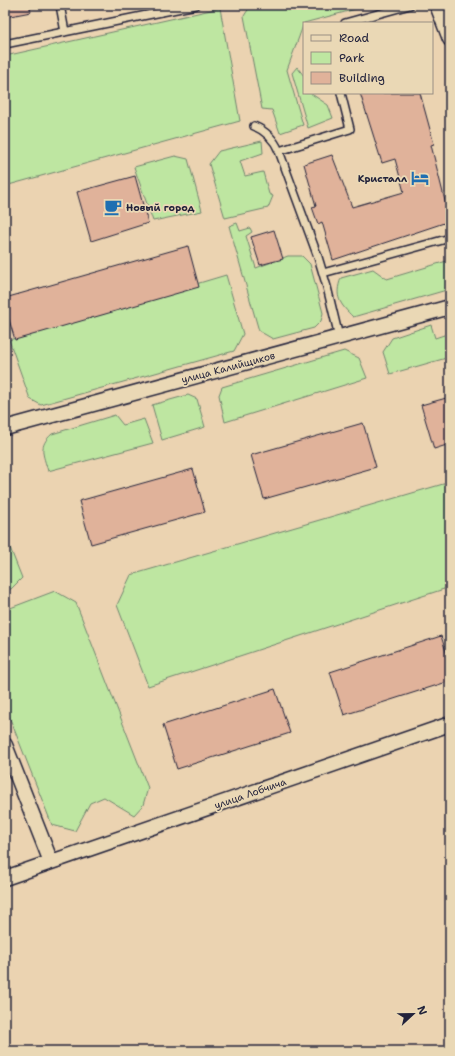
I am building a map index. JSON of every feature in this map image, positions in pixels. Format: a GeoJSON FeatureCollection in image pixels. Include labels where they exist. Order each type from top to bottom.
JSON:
{"type":"FeatureCollection","features":[{"type":"Feature","properties":{"kind":"street"},"geometry":{"type":"LineString","coordinates":[[437,5],[450,37]]}},
{"type":"Feature","properties":{"kind":"street","name":"улица Калийщиков"},"geometry":{"type":"LineString","coordinates":[[5,428],[450,307]]}},
{"type":"Feature","properties":{"kind":"street","name":"улица Лобчича"},"geometry":{"type":"LineString","coordinates":[[5,878],[450,724]]}},
{"type":"Feature","properties":{"kind":"street"},"geometry":{"type":"LineString","coordinates":[[5,745],[51,862]]}},
{"type":"Feature","properties":{"kind":"lane"},"geometry":{"type":"LineString","coordinates":[[60,5],[65,32]]}},
{"type":"Feature","properties":{"kind":"lane"},"geometry":{"type":"LineString","coordinates":[[5,44],[196,5]]}},
{"type":"Feature","properties":{"kind":"lane"},"geometry":{"type":"LineString","coordinates":[[350,22],[410,5]]}},
{"type":"Feature","properties":{"kind":"lane"},"geometry":{"type":"LineString","coordinates":[[279,151],[350,129],[341,94]]}},
{"type":"Feature","properties":{"kind":"lane"},"geometry":{"type":"LineString","coordinates":[[254,126],[262,130],[276,143],[323,272],[339,337]]}},
{"type":"Feature","properties":{"kind":"lane"},"geometry":{"type":"LineString","coordinates":[[323,272],[450,238]]}},
{"type":"Feature","properties":{"kind":"green space"},"geometry":{"type":"Polygon","coordinates":[[[251,5],[371,5],[303,22],[287,70],[303,125],[280,133],[272,110],[262,109],[244,16],[251,5]]]}},
{"type":"Feature","properties":{"kind":"green space"},"geometry":{"type":"Polygon","coordinates":[[[220,8],[240,121],[5,186],[5,56],[220,8]]]}},
{"type":"Feature","properties":{"kind":"green space"},"geometry":{"type":"Polygon","coordinates":[[[297,67],[303,75],[303,94],[312,94],[328,105],[333,118],[308,128],[292,73],[297,67]]]}},
{"type":"Feature","properties":{"kind":"green space"},"geometry":{"type":"Polygon","coordinates":[[[262,141],[263,153],[240,161],[245,176],[263,172],[269,194],[273,196],[268,208],[225,218],[209,164],[219,151],[262,141]]]}},
{"type":"Feature","properties":{"kind":"green space"},"geometry":{"type":"Polygon","coordinates":[[[175,156],[188,159],[202,211],[153,221],[134,167],[175,156]]]}},
{"type":"Feature","properties":{"kind":"green space"},"geometry":{"type":"Polygon","coordinates":[[[237,223],[240,231],[250,228],[252,232],[246,236],[256,268],[288,256],[302,256],[310,264],[323,313],[321,321],[314,328],[273,339],[259,331],[229,226],[237,223]]]}},
{"type":"Feature","properties":{"kind":"green space"},"geometry":{"type":"Polygon","coordinates":[[[450,260],[450,289],[353,317],[342,304],[338,295],[341,278],[373,269],[387,279],[450,260]]]}},
{"type":"Feature","properties":{"kind":"green space"},"geometry":{"type":"Polygon","coordinates":[[[226,275],[243,334],[234,351],[41,405],[30,399],[9,340],[226,275]]]}},
{"type":"Feature","properties":{"kind":"green space"},"geometry":{"type":"Polygon","coordinates":[[[431,325],[435,338],[450,333],[450,357],[390,374],[383,352],[392,338],[431,325]]]}},
{"type":"Feature","properties":{"kind":"green space"},"geometry":{"type":"Polygon","coordinates":[[[344,351],[359,358],[367,378],[225,422],[219,395],[222,387],[344,351]]]}},
{"type":"Feature","properties":{"kind":"green space"},"geometry":{"type":"Polygon","coordinates":[[[188,395],[197,399],[205,427],[162,440],[152,405],[188,395]]]}},
{"type":"Feature","properties":{"kind":"green space"},"geometry":{"type":"Polygon","coordinates":[[[115,415],[123,425],[144,419],[153,443],[48,471],[43,455],[43,446],[52,434],[115,415]]]}},
{"type":"Feature","properties":{"kind":"green space"},"geometry":{"type":"Polygon","coordinates":[[[450,482],[450,587],[148,686],[117,605],[131,575],[450,482]]]}},
{"type":"Feature","properties":{"kind":"green space"},"geometry":{"type":"Polygon","coordinates":[[[5,535],[22,578],[11,589],[5,590],[5,535]]]}},
{"type":"Feature","properties":{"kind":"green space"},"geometry":{"type":"Polygon","coordinates":[[[55,591],[76,603],[148,788],[143,805],[134,815],[104,797],[90,803],[75,831],[52,825],[5,706],[5,610],[55,591]]]}},
{"type":"Feature","properties":{"kind":"building"},"geometry":{"type":"Polygon","coordinates":[[[5,5],[29,5],[31,12],[5,17],[5,5]]]}},
{"type":"Feature","properties":{"kind":"building","name":"Кристалл"},"geometry":{"type":"Polygon","coordinates":[[[360,94],[420,94],[434,144],[431,145],[450,221],[333,260],[322,222],[318,224],[312,207],[316,206],[304,164],[332,155],[352,207],[404,192],[395,159],[382,163],[360,94]]]}},
{"type":"Feature","properties":{"kind":"building","name":"Новый город"},"geometry":{"type":"Polygon","coordinates":[[[135,176],[148,223],[91,241],[77,192],[135,176]]]}},
{"type":"Feature","properties":{"kind":"building"},"geometry":{"type":"Polygon","coordinates":[[[274,230],[283,259],[260,265],[251,237],[274,230]]]}},
{"type":"Feature","properties":{"kind":"building"},"geometry":{"type":"Polygon","coordinates":[[[188,246],[199,287],[15,340],[5,306],[5,298],[188,246]]]}},
{"type":"Feature","properties":{"kind":"building"},"geometry":{"type":"Polygon","coordinates":[[[450,397],[450,444],[434,449],[421,405],[450,397]]]}},
{"type":"Feature","properties":{"kind":"building"},"geometry":{"type":"Polygon","coordinates":[[[363,423],[376,467],[264,499],[251,455],[363,423]]]}},
{"type":"Feature","properties":{"kind":"building"},"geometry":{"type":"Polygon","coordinates":[[[193,469],[205,512],[91,544],[79,501],[193,469]]]}},
{"type":"Feature","properties":{"kind":"building"},"geometry":{"type":"Polygon","coordinates":[[[441,636],[450,664],[450,681],[344,715],[330,672],[441,636]]]}},
{"type":"Feature","properties":{"kind":"building"},"geometry":{"type":"Polygon","coordinates":[[[275,689],[290,733],[177,769],[163,725],[275,689]]]}},
{"type":"Feature","properties":{"kind":"place","name":"Кристалл"},"geometry":{"type":"Point","coordinates":[420,178]}},
{"type":"Feature","properties":{"kind":"place","name":"Новый город"},"geometry":{"type":"Point","coordinates":[113,207]}}]}
